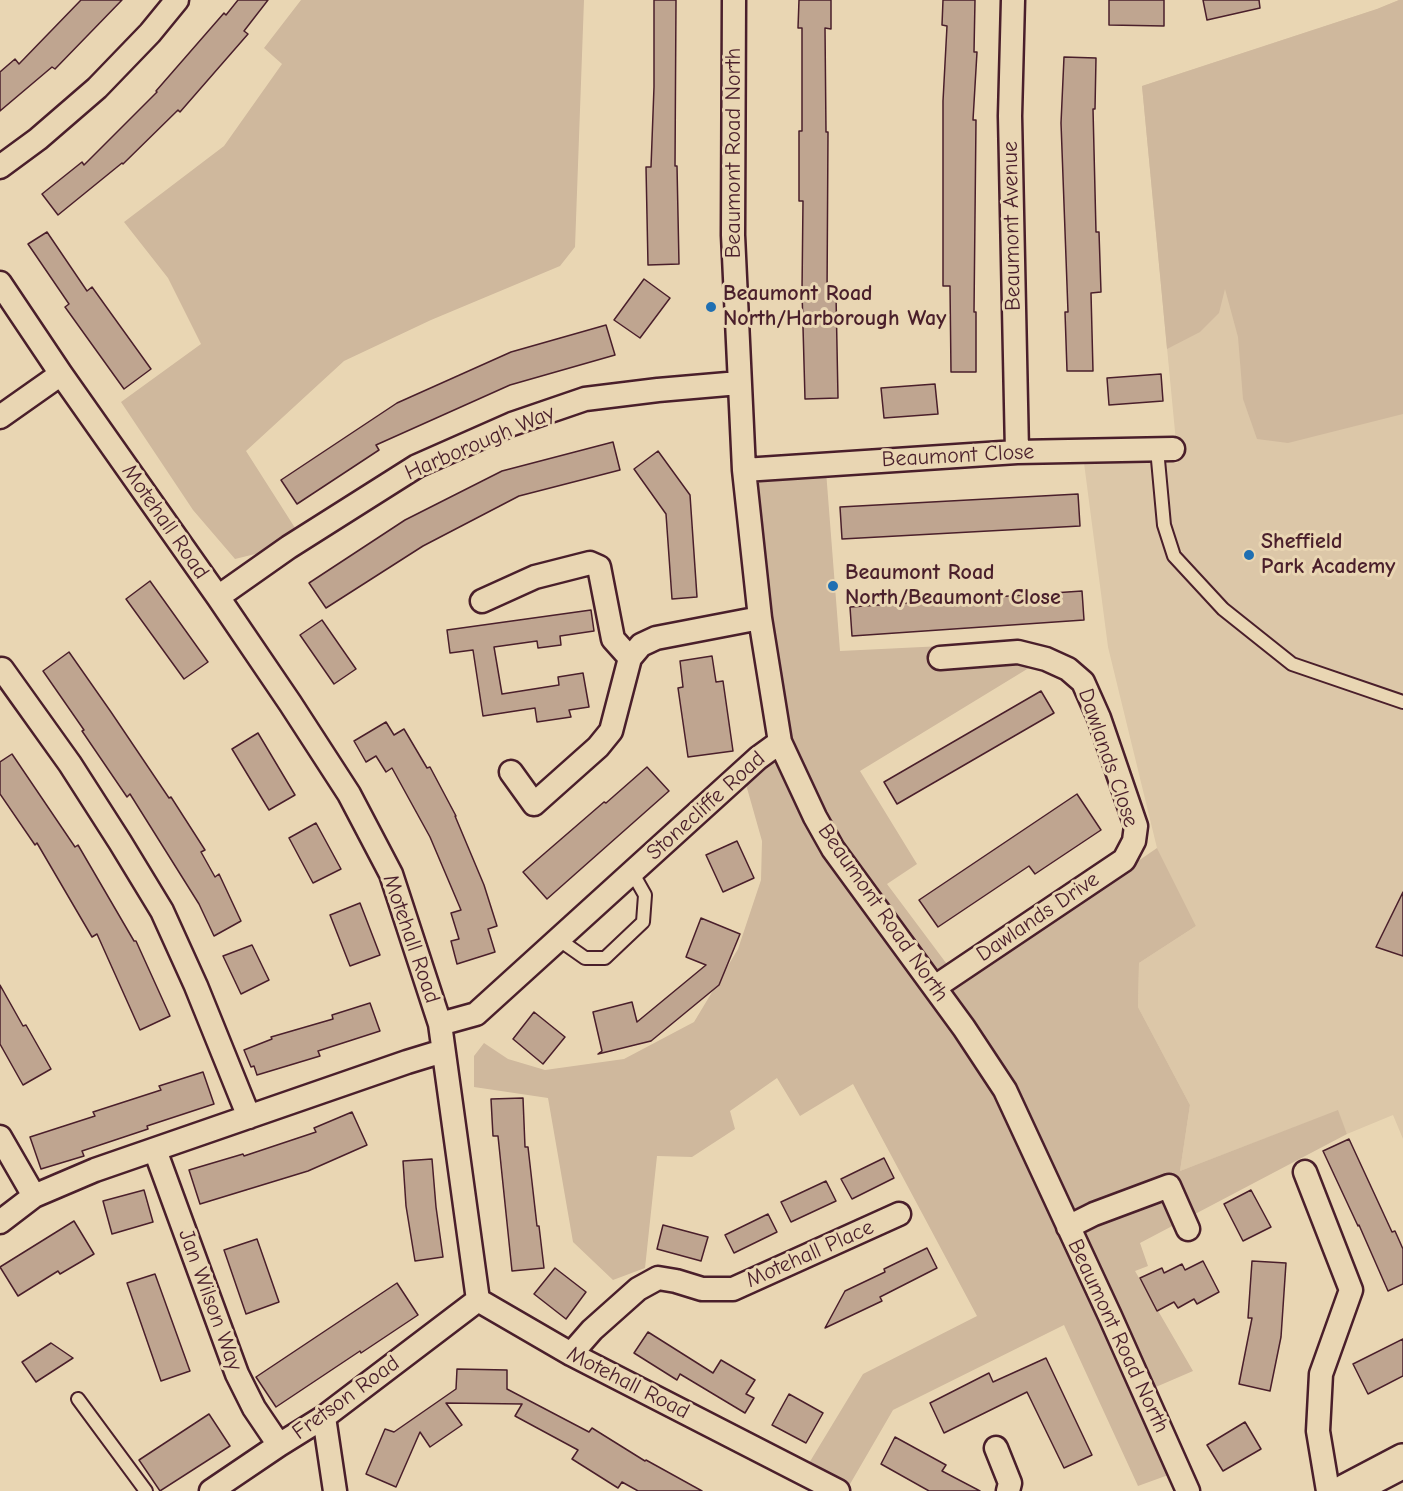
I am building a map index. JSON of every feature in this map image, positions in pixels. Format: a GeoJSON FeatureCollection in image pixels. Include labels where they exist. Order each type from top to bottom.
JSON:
{"type":"FeatureCollection","features":[{"type":"Feature","properties":{"kind":"highway"},"geometry":{"type":"LineString","coordinates":[[1346,1491],[1403,1461]]}},
{"type":"Feature","properties":{"kind":"street"},"geometry":{"type":"LineString","coordinates":[[0,167],[38,139],[97,88],[150,33],[177,0]]}},
{"type":"Feature","properties":{"kind":"street","name":"Beaumont Road North"},"geometry":{"type":"LineString","coordinates":[[734,0],[733,235],[744,470],[760,618],[780,742],[815,817],[833,849],[935,987],[1005,1090],[1188,1491]]}},
{"type":"Feature","properties":{"kind":"street","name":"Beaumont Avenue"},"geometry":{"type":"LineString","coordinates":[[1013,0],[1010,116],[1017,452]]}},
{"type":"Feature","properties":{"kind":"street","name":"Motehall Road"},"geometry":{"type":"LineString","coordinates":[[0,283],[290,703],[349,794],[391,874],[440,1024],[478,1300],[570,1354],[838,1491]]}},
{"type":"Feature","properties":{"kind":"street"},"geometry":{"type":"LineString","coordinates":[[0,417],[61,374]]}},
{"type":"Feature","properties":{"kind":"street","name":"Harborough Way"},"geometry":{"type":"LineString","coordinates":[[218,597],[289,547],[417,466],[512,424],[585,399],[739,383]]}},
{"type":"Feature","properties":{"kind":"street","name":"Beaumont Close"},"geometry":{"type":"LineString","coordinates":[[744,470],[1017,452],[1165,449]]}},
{"type":"Feature","properties":{"kind":"street"},"geometry":{"type":"LineString","coordinates":[[482,601],[535,577],[590,563],[598,567],[613,639],[630,658]]}},
{"type":"Feature","properties":{"kind":"street"},"geometry":{"type":"LineString","coordinates":[[511,772],[534,804],[598,747],[611,731],[630,658],[641,645],[656,638],[760,618]]}},
{"type":"Feature","properties":{"kind":"street","name":"Dawlands Close"},"geometry":{"type":"LineString","coordinates":[[940,658],[1018,652],[1047,659],[1068,669],[1083,682],[1099,718],[1136,826],[1134,841]]}},
{"type":"Feature","properties":{"kind":"street"},"geometry":{"type":"LineString","coordinates":[[2,669],[70,764],[162,911],[200,996],[249,1117]]}},
{"type":"Feature","properties":{"kind":"street","name":"Stonecliffe Road"},"geometry":{"type":"LineString","coordinates":[[440,1024],[476,1014],[758,758],[780,742]]}},
{"type":"Feature","properties":{"kind":"street","name":"Dawlands Drive"},"geometry":{"type":"LineString","coordinates":[[935,987],[1124,860],[1134,841]]}},
{"type":"Feature","properties":{"kind":"street"},"geometry":{"type":"LineString","coordinates":[[0,1222],[34,1196],[95,1170],[443,1052]]}},
{"type":"Feature","properties":{"kind":"street"},"geometry":{"type":"LineString","coordinates":[[0,1137],[34,1196]]}},
{"type":"Feature","properties":{"kind":"street","name":"Jan Wilson Way"},"geometry":{"type":"LineString","coordinates":[[154,1150],[237,1374],[254,1408],[279,1445]]}},
{"type":"Feature","properties":{"kind":"street"},"geometry":{"type":"LineString","coordinates":[[1305,1172],[1351,1290],[1321,1374],[1318,1431],[1328,1491]]}},
{"type":"Feature","properties":{"kind":"street"},"geometry":{"type":"LineString","coordinates":[[1068,1227],[1094,1214],[1169,1186],[1188,1229]]}},
{"type":"Feature","properties":{"kind":"street","name":"Motehall Place"},"geometry":{"type":"LineString","coordinates":[[570,1354],[592,1330],[638,1289],[658,1278],[702,1289],[733,1289],[899,1214]]}},
{"type":"Feature","properties":{"kind":"street","name":"Fretson Road"},"geometry":{"type":"LineString","coordinates":[[211,1491],[324,1417],[478,1300]]}},
{"type":"Feature","properties":{"kind":"street"},"geometry":{"type":"LineString","coordinates":[[324,1417],[334,1491]]}},
{"type":"Feature","properties":{"kind":"street"},"geometry":{"type":"LineString","coordinates":[[996,1448],[1010,1482],[1008,1491]]}},
{"type":"Feature","properties":{"kind":"lane"},"geometry":{"type":"LineString","coordinates":[[1165,449],[1164,525],[1174,556],[1223,609],[1292,664],[1403,702]]}},
{"type":"Feature","properties":{"kind":"lane","name":"Stonecliffe Road"},"geometry":{"type":"LineString","coordinates":[[558,939],[585,957],[604,958],[643,922],[645,896],[632,872]]}},
{"type":"Feature","properties":{"kind":"lane"},"geometry":{"type":"LineString","coordinates":[[78,1399],[146,1491]]}},
{"type":"Feature","properties":{"kind":"shaded area"},"geometry":{"type":"Polygon","coordinates":[[[301,0],[584,0],[575,247],[560,266],[431,320],[344,361],[246,451],[304,542],[235,559],[193,510],[121,402],[201,344],[168,278],[124,222],[224,146],[282,64],[264,48],[301,0]]]}},
{"type":"Feature","properties":{"kind":"shaded area","name":"Sheffield Park Academy"},"geometry":{"type":"Polygon","coordinates":[[[1403,0],[1403,1139],[1393,1115],[1347,1134],[1337,1111],[1180,1171],[1190,1105],[1138,1007],[1139,963],[1196,926],[1157,848],[1108,647],[1084,463],[1178,463],[1142,86],[1403,0]]]}},
{"type":"Feature","properties":{"kind":"shaded area"},"geometry":{"type":"Polygon","coordinates":[[[1403,0],[1403,414],[1288,443],[1257,439],[1243,399],[1238,337],[1225,289],[1219,313],[1200,332],[1167,349],[1142,86],[1403,0]]]}},
{"type":"Feature","properties":{"kind":"shaded area"},"geometry":{"type":"Polygon","coordinates":[[[826,471],[840,651],[943,646],[1037,663],[860,771],[917,864],[887,884],[961,983],[1157,848],[1196,926],[1139,963],[1138,1007],[1190,1105],[1180,1171],[1338,1110],[1347,1134],[1140,1243],[1148,1266],[1135,1271],[1193,1371],[1135,1396],[1171,1474],[1138,1486],[1064,1325],[893,1410],[846,1491],[800,1478],[863,1374],[977,1316],[853,1084],[800,1116],[777,1078],[730,1111],[735,1129],[692,1157],[657,1156],[645,1268],[613,1280],[573,1242],[548,1098],[474,1087],[474,1056],[484,1043],[508,1059],[545,1070],[624,1059],[694,1022],[738,949],[761,880],[762,841],[745,781],[779,747],[756,474],[826,471]]]}},
{"type":"Feature","properties":{"kind":"building"},"geometry":{"type":"Polygon","coordinates":[[[81,0],[122,0],[55,69],[52,67],[0,111],[0,72],[15,59],[19,64],[81,0]]]}},
{"type":"Feature","properties":{"kind":"building"},"geometry":{"type":"Polygon","coordinates":[[[238,0],[268,0],[244,31],[248,34],[180,112],[178,110],[123,164],[58,215],[42,194],[82,162],[84,165],[157,92],[224,13],[226,15],[238,0]]]}},
{"type":"Feature","properties":{"kind":"building"},"geometry":{"type":"Polygon","coordinates":[[[654,0],[676,0],[675,166],[677,166],[679,264],[648,265],[646,167],[651,167],[654,0]]]}},
{"type":"Feature","properties":{"kind":"building"},"geometry":{"type":"Polygon","coordinates":[[[799,0],[831,0],[831,29],[825,28],[826,132],[828,132],[827,296],[836,295],[838,398],[805,399],[802,291],[803,201],[799,201],[802,28],[798,28],[799,0]]]}},
{"type":"Feature","properties":{"kind":"building"},"geometry":{"type":"Polygon","coordinates":[[[943,0],[975,0],[974,52],[977,52],[973,120],[976,120],[974,312],[976,312],[976,372],[951,372],[950,286],[943,286],[943,101],[947,26],[942,25],[943,0]]]}},
{"type":"Feature","properties":{"kind":"building"},"geometry":{"type":"Polygon","coordinates":[[[1109,0],[1164,0],[1164,26],[1109,25],[1109,0]]]}},
{"type":"Feature","properties":{"kind":"building"},"geometry":{"type":"Polygon","coordinates":[[[1203,0],[1259,0],[1260,8],[1207,20],[1203,0]]]}},
{"type":"Feature","properties":{"kind":"building"},"geometry":{"type":"Polygon","coordinates":[[[1064,57],[1096,58],[1095,109],[1093,109],[1096,232],[1099,232],[1101,292],[1091,293],[1093,371],[1067,371],[1065,312],[1068,312],[1061,123],[1064,57]]]}},
{"type":"Feature","properties":{"kind":"building"},"geometry":{"type":"Polygon","coordinates":[[[47,232],[87,291],[92,287],[151,369],[124,389],[65,307],[69,304],[28,244],[47,232]]]}},
{"type":"Feature","properties":{"kind":"building"},"geometry":{"type":"Polygon","coordinates":[[[644,279],[670,298],[640,338],[614,320],[644,279]]]}},
{"type":"Feature","properties":{"kind":"building"},"geometry":{"type":"Polygon","coordinates":[[[606,325],[615,355],[510,385],[376,445],[379,450],[297,504],[281,480],[397,403],[511,352],[606,325]]]}},
{"type":"Feature","properties":{"kind":"building"},"geometry":{"type":"Polygon","coordinates":[[[1161,374],[1163,401],[1109,405],[1107,378],[1161,374]]]}},
{"type":"Feature","properties":{"kind":"building"},"geometry":{"type":"Polygon","coordinates":[[[935,384],[938,414],[884,418],[881,388],[935,384]]]}},
{"type":"Feature","properties":{"kind":"building"},"geometry":{"type":"Polygon","coordinates":[[[613,442],[620,470],[519,496],[423,546],[326,608],[309,583],[405,520],[502,471],[613,442]]]}},
{"type":"Feature","properties":{"kind":"building"},"geometry":{"type":"Polygon","coordinates":[[[658,451],[690,495],[697,597],[672,599],[666,514],[634,469],[658,451]]]}},
{"type":"Feature","properties":{"kind":"building"},"geometry":{"type":"Polygon","coordinates":[[[1078,494],[1080,526],[842,539],[840,507],[1078,494]]]}},
{"type":"Feature","properties":{"kind":"building"},"geometry":{"type":"Polygon","coordinates":[[[150,581],[208,662],[184,679],[126,599],[150,581]]]}},
{"type":"Feature","properties":{"kind":"building"},"geometry":{"type":"Polygon","coordinates":[[[1082,591],[1084,620],[852,636],[850,607],[1082,591]]]}},
{"type":"Feature","properties":{"kind":"building"},"geometry":{"type":"Polygon","coordinates":[[[591,610],[594,631],[560,636],[561,645],[538,648],[537,641],[494,647],[502,694],[559,685],[558,677],[583,673],[589,707],[569,710],[571,717],[537,722],[535,708],[483,716],[473,650],[450,653],[447,630],[591,610]]]}},
{"type":"Feature","properties":{"kind":"building"},"geometry":{"type":"Polygon","coordinates":[[[322,620],[356,669],[334,684],[300,635],[322,620]]]}},
{"type":"Feature","properties":{"kind":"building"},"geometry":{"type":"Polygon","coordinates":[[[69,652],[169,798],[171,797],[205,850],[201,852],[215,877],[219,874],[241,921],[214,936],[199,904],[130,794],[127,797],[43,671],[69,652]]]}},
{"type":"Feature","properties":{"kind":"building"},"geometry":{"type":"Polygon","coordinates":[[[712,656],[716,682],[723,681],[733,751],[688,757],[678,688],[683,687],[680,661],[712,656]]]}},
{"type":"Feature","properties":{"kind":"building"},"geometry":{"type":"Polygon","coordinates":[[[1041,691],[1054,713],[897,804],[884,782],[1041,691]]]}},
{"type":"Feature","properties":{"kind":"building"},"geometry":{"type":"Polygon","coordinates":[[[386,722],[394,735],[404,729],[427,768],[430,767],[456,816],[484,885],[497,926],[488,929],[495,952],[457,964],[451,941],[459,939],[451,913],[461,910],[430,837],[392,768],[386,772],[376,756],[366,762],[354,741],[386,722]]]}},
{"type":"Feature","properties":{"kind":"building"},"geometry":{"type":"Polygon","coordinates":[[[258,733],[295,795],[269,810],[232,749],[258,733]]]}},
{"type":"Feature","properties":{"kind":"building"},"geometry":{"type":"Polygon","coordinates":[[[12,754],[75,847],[78,845],[136,941],[170,1016],[140,1030],[97,934],[92,937],[37,843],[35,845],[0,794],[0,762],[12,754]]]}},
{"type":"Feature","properties":{"kind":"building"},"geometry":{"type":"Polygon","coordinates":[[[647,767],[669,791],[547,899],[523,872],[647,767]]]}},
{"type":"Feature","properties":{"kind":"building"},"geometry":{"type":"Polygon","coordinates":[[[1077,794],[1101,830],[1035,874],[1029,866],[938,927],[919,900],[1077,794]]]}},
{"type":"Feature","properties":{"kind":"building"},"geometry":{"type":"Polygon","coordinates":[[[316,823],[341,869],[313,883],[289,838],[316,823]]]}},
{"type":"Feature","properties":{"kind":"building"},"geometry":{"type":"Polygon","coordinates":[[[737,841],[754,878],[723,892],[706,855],[737,841]]]}},
{"type":"Feature","properties":{"kind":"building"},"geometry":{"type":"Polygon","coordinates":[[[1403,892],[1403,956],[1376,947],[1403,892]]]}},
{"type":"Feature","properties":{"kind":"building"},"geometry":{"type":"Polygon","coordinates":[[[360,903],[380,955],[350,966],[330,915],[360,903]]]}},
{"type":"Feature","properties":{"kind":"building"},"geometry":{"type":"Polygon","coordinates":[[[701,918],[740,934],[719,985],[651,1041],[598,1054],[602,1051],[593,1012],[632,1002],[637,1022],[706,965],[686,957],[701,918]]]}},
{"type":"Feature","properties":{"kind":"building"},"geometry":{"type":"Polygon","coordinates":[[[252,945],[269,980],[241,994],[223,956],[252,945]]]}},
{"type":"Feature","properties":{"kind":"building"},"geometry":{"type":"Polygon","coordinates":[[[0,985],[51,1069],[23,1085],[0,1044],[0,985]]]}},
{"type":"Feature","properties":{"kind":"building"},"geometry":{"type":"Polygon","coordinates":[[[370,1003],[380,1031],[318,1051],[320,1056],[257,1075],[254,1066],[251,1067],[244,1050],[272,1039],[271,1037],[333,1019],[332,1015],[370,1003]]]}},
{"type":"Feature","properties":{"kind":"building"},"geometry":{"type":"Polygon","coordinates":[[[534,1012],[565,1037],[543,1064],[513,1039],[534,1012]]]}},
{"type":"Feature","properties":{"kind":"building"},"geometry":{"type":"Polygon","coordinates":[[[203,1072],[214,1104],[147,1126],[148,1129],[82,1151],[84,1156],[41,1169],[30,1137],[95,1116],[93,1112],[161,1090],[159,1086],[203,1072]]]}},
{"type":"Feature","properties":{"kind":"building"},"geometry":{"type":"Polygon","coordinates":[[[523,1098],[525,1147],[528,1147],[544,1268],[512,1271],[498,1136],[493,1136],[491,1099],[523,1098]]]}},
{"type":"Feature","properties":{"kind":"building"},"geometry":{"type":"Polygon","coordinates":[[[352,1112],[367,1145],[308,1171],[200,1204],[189,1170],[243,1154],[244,1156],[316,1132],[314,1128],[352,1112]]]}},
{"type":"Feature","properties":{"kind":"building"},"geometry":{"type":"Polygon","coordinates":[[[1349,1139],[1392,1232],[1395,1231],[1403,1249],[1403,1284],[1388,1291],[1323,1151],[1349,1139]]]}},
{"type":"Feature","properties":{"kind":"building"},"geometry":{"type":"Polygon","coordinates":[[[884,1158],[894,1178],[852,1199],[841,1179],[884,1158]]]}},
{"type":"Feature","properties":{"kind":"building"},"geometry":{"type":"Polygon","coordinates":[[[432,1159],[443,1257],[415,1261],[406,1206],[403,1161],[432,1159]]]}},
{"type":"Feature","properties":{"kind":"building"},"geometry":{"type":"Polygon","coordinates":[[[826,1181],[836,1201],[791,1222],[781,1202],[826,1181]]]}},
{"type":"Feature","properties":{"kind":"building"},"geometry":{"type":"Polygon","coordinates":[[[144,1190],[153,1222],[112,1234],[103,1201],[144,1190]]]}},
{"type":"Feature","properties":{"kind":"building"},"geometry":{"type":"Polygon","coordinates":[[[1251,1190],[1271,1227],[1243,1241],[1224,1204],[1251,1190]]]}},
{"type":"Feature","properties":{"kind":"building"},"geometry":{"type":"Polygon","coordinates":[[[768,1214],[777,1232],[734,1253],[725,1235],[768,1214]]]}},
{"type":"Feature","properties":{"kind":"building"},"geometry":{"type":"Polygon","coordinates":[[[74,1221],[94,1254],[60,1274],[58,1271],[18,1296],[0,1267],[74,1221]]]}},
{"type":"Feature","properties":{"kind":"building"},"geometry":{"type":"Polygon","coordinates":[[[663,1225],[708,1237],[701,1261],[657,1249],[663,1225]]]}},
{"type":"Feature","properties":{"kind":"building"},"geometry":{"type":"Polygon","coordinates":[[[257,1239],[279,1302],[246,1314],[224,1250],[257,1239]]]}},
{"type":"Feature","properties":{"kind":"building"},"geometry":{"type":"Polygon","coordinates":[[[927,1248],[937,1268],[880,1297],[882,1301],[825,1328],[845,1291],[927,1248]]]}},
{"type":"Feature","properties":{"kind":"building"},"geometry":{"type":"Polygon","coordinates":[[[1203,1261],[1219,1292],[1197,1304],[1194,1299],[1178,1308],[1174,1302],[1157,1311],[1140,1278],[1162,1268],[1164,1273],[1182,1264],[1185,1270],[1203,1261]]]}},
{"type":"Feature","properties":{"kind":"building"},"geometry":{"type":"Polygon","coordinates":[[[1252,1261],[1286,1263],[1281,1337],[1270,1391],[1239,1384],[1252,1318],[1248,1318],[1252,1261]]]}},
{"type":"Feature","properties":{"kind":"building"},"geometry":{"type":"Polygon","coordinates":[[[555,1268],[586,1292],[566,1319],[534,1294],[555,1268]]]}},
{"type":"Feature","properties":{"kind":"building"},"geometry":{"type":"Polygon","coordinates":[[[155,1274],[190,1371],[161,1381],[127,1283],[155,1274]]]}},
{"type":"Feature","properties":{"kind":"building"},"geometry":{"type":"Polygon","coordinates":[[[397,1283],[418,1315],[276,1407],[256,1377],[397,1283]]]}},
{"type":"Feature","properties":{"kind":"building"},"geometry":{"type":"Polygon","coordinates":[[[648,1332],[713,1373],[721,1360],[755,1380],[746,1394],[754,1398],[745,1413],[680,1374],[677,1380],[634,1353],[648,1332]]]}},
{"type":"Feature","properties":{"kind":"building"},"geometry":{"type":"Polygon","coordinates":[[[1403,1339],[1403,1376],[1368,1394],[1353,1364],[1403,1339]]]}},
{"type":"Feature","properties":{"kind":"building"},"geometry":{"type":"Polygon","coordinates":[[[51,1343],[73,1358],[36,1382],[22,1362],[51,1343]]]}},
{"type":"Feature","properties":{"kind":"building"},"geometry":{"type":"Polygon","coordinates":[[[1046,1358],[1092,1455],[1064,1468],[1027,1392],[944,1433],[930,1403],[989,1373],[993,1382],[1046,1358]]]}},
{"type":"Feature","properties":{"kind":"building"},"geometry":{"type":"Polygon","coordinates":[[[457,1369],[507,1370],[507,1389],[589,1432],[592,1428],[645,1461],[702,1491],[638,1491],[622,1482],[618,1488],[572,1459],[578,1450],[515,1416],[522,1404],[446,1403],[462,1425],[430,1447],[420,1432],[396,1487],[366,1474],[385,1429],[394,1432],[456,1389],[457,1369]]]}},
{"type":"Feature","properties":{"kind":"building"},"geometry":{"type":"Polygon","coordinates":[[[789,1394],[823,1413],[806,1443],[772,1425],[789,1394]]]}},
{"type":"Feature","properties":{"kind":"building"},"geometry":{"type":"Polygon","coordinates":[[[209,1414],[230,1446],[160,1491],[139,1460],[209,1414]]]}},
{"type":"Feature","properties":{"kind":"building"},"geometry":{"type":"Polygon","coordinates":[[[1245,1422],[1261,1449],[1223,1471],[1207,1445],[1245,1422]]]}},
{"type":"Feature","properties":{"kind":"building"},"geometry":{"type":"Polygon","coordinates":[[[895,1437],[946,1465],[942,1471],[980,1491],[929,1491],[881,1464],[895,1437]]]}},
{"type":"Feature","properties":{"kind":"place","name":"Beaumont Road North/Harborough Way"},"geometry":{"type":"Point","coordinates":[711,307]}},
{"type":"Feature","properties":{"kind":"place","name":"Sheffield Park Academy"},"geometry":{"type":"Point","coordinates":[1249,555]}},
{"type":"Feature","properties":{"kind":"place","name":"Beaumont Road North/Beaumont Close"},"geometry":{"type":"Point","coordinates":[833,586]}}]}
